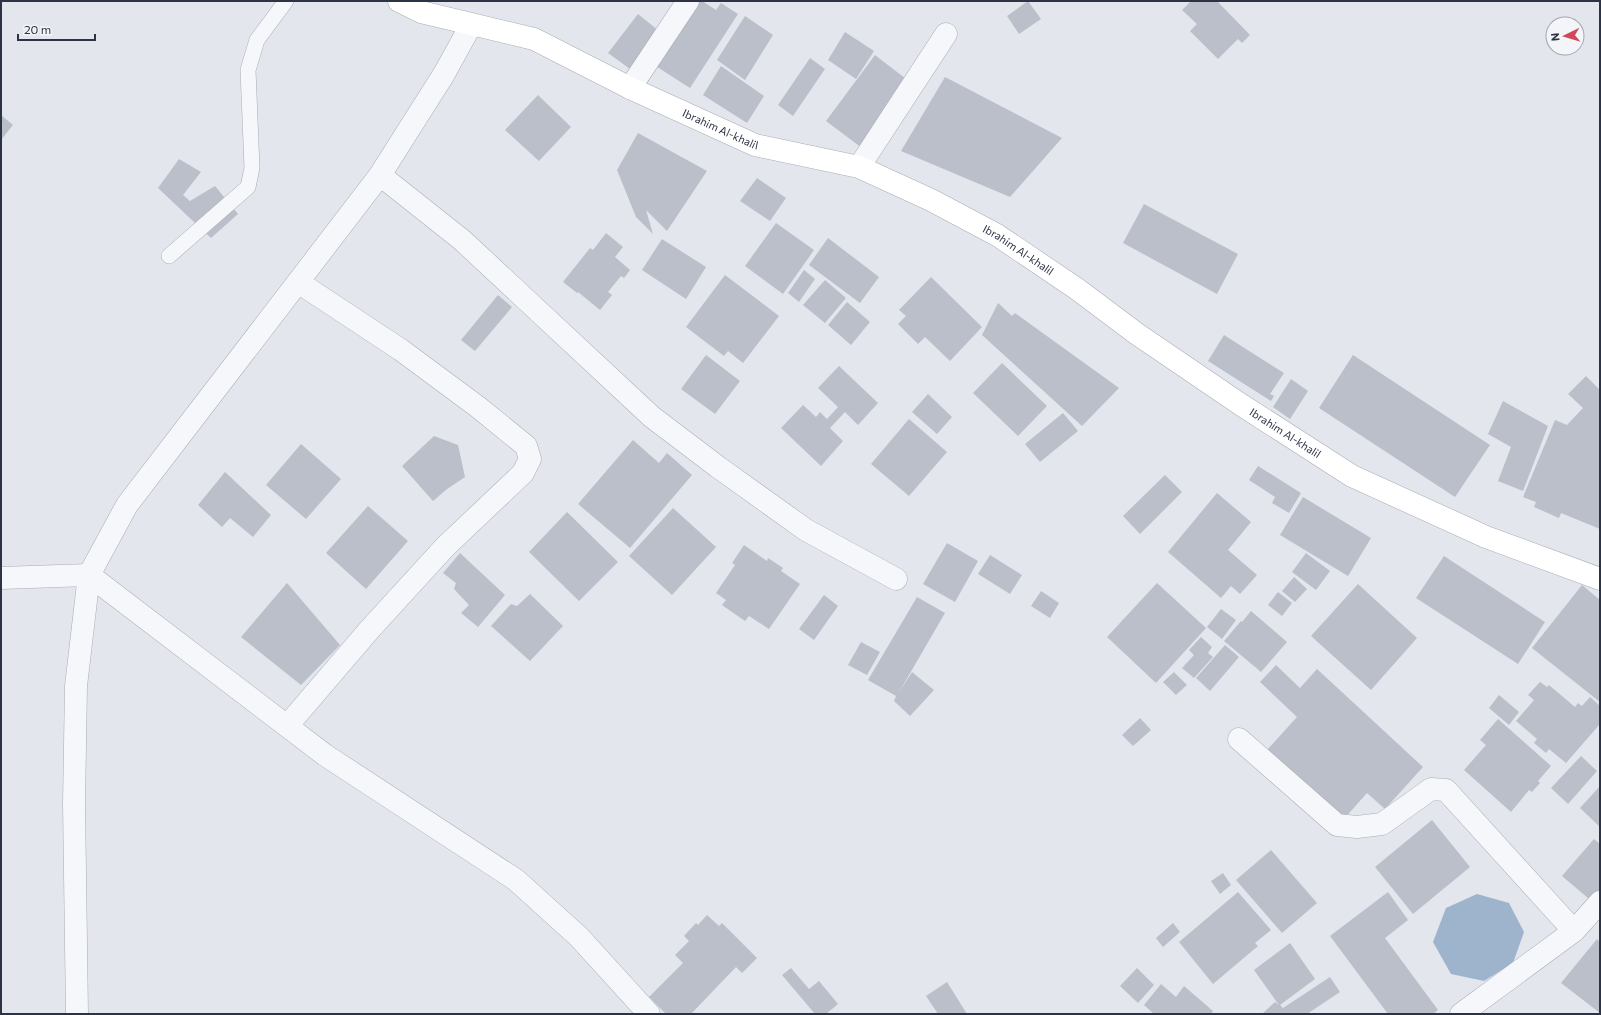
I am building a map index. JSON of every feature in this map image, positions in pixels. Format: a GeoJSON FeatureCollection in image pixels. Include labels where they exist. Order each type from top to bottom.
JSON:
{"type":"FeatureCollection","features":[{"type":"Feature","properties":{"kind":"street","name":"Ibrahim Al-khalil"},"geometry":{"type":"LineString","coordinates":[[400,1],[421,12],[534,39],[630,88],[754,145],[860,167],[931,200],[997,235],[1077,289],[1163,352],[1240,404],[1352,476],[1486,536],[1600,579]]}},
{"type":"Feature","properties":{"kind":"street"},"geometry":{"type":"LineString","coordinates":[[630,88],[688,1]]}},
{"type":"Feature","properties":{"kind":"street"},"geometry":{"type":"LineString","coordinates":[[77,1014],[74,812],[76,686],[89,575],[127,505],[380,175],[444,74],[471,25]]}},
{"type":"Feature","properties":{"kind":"street"},"geometry":{"type":"LineString","coordinates":[[860,167],[946,34]]}},
{"type":"Feature","properties":{"kind":"street"},"geometry":{"type":"LineString","coordinates":[[380,175],[462,240],[652,417],[718,467],[806,530],[896,579]]}},
{"type":"Feature","properties":{"kind":"street"},"geometry":{"type":"LineString","coordinates":[[287,726],[370,629],[445,547],[523,472],[530,459],[526,446],[478,407],[401,350],[298,282]]}},
{"type":"Feature","properties":{"kind":"street"},"geometry":{"type":"LineString","coordinates":[[1,578],[89,575],[325,755],[516,880],[579,937],[649,1014]]}},
{"type":"Feature","properties":{"kind":"street"},"geometry":{"type":"LineString","coordinates":[[1239,739],[1337,825],[1357,827],[1382,824],[1432,789],[1446,790],[1574,931]]}},
{"type":"Feature","properties":{"kind":"street"},"geometry":{"type":"LineString","coordinates":[[1461,1014],[1574,931],[1600,902]]}},
{"type":"Feature","properties":{"kind":"lane"},"geometry":{"type":"LineString","coordinates":[[169,256],[248,187],[252,168],[248,70],[258,40],[286,1]]}},
{"type":"Feature","properties":{"kind":"water"},"geometry":{"type":"Polygon","coordinates":[[[1477,894],[1509,903],[1524,932],[1513,963],[1484,981],[1451,974],[1433,942],[1446,908],[1477,894]]]}},
{"type":"Feature","properties":{"kind":"building"},"geometry":{"type":"Polygon","coordinates":[[[690,1],[702,1],[716,10],[721,3],[738,14],[690,88],[651,63],[690,1]]]}},
{"type":"Feature","properties":{"kind":"building"},"geometry":{"type":"Polygon","coordinates":[[[1028,1],[1041,19],[1019,34],[1007,16],[1028,1]]]}},
{"type":"Feature","properties":{"kind":"building"},"geometry":{"type":"Polygon","coordinates":[[[1191,1],[1217,1],[1250,35],[1242,43],[1238,39],[1218,59],[1190,31],[1197,24],[1182,10],[1191,1]]]}},
{"type":"Feature","properties":{"kind":"building"},"geometry":{"type":"Polygon","coordinates":[[[638,14],[659,31],[630,69],[608,53],[638,14]]]}},
{"type":"Feature","properties":{"kind":"building"},"geometry":{"type":"Polygon","coordinates":[[[745,16],[773,35],[745,80],[717,60],[745,16]]]}},
{"type":"Feature","properties":{"kind":"building"},"geometry":{"type":"Polygon","coordinates":[[[845,32],[874,51],[856,79],[828,60],[845,32]]]}},
{"type":"Feature","properties":{"kind":"building"},"geometry":{"type":"Polygon","coordinates":[[[875,55],[910,82],[862,148],[826,121],[875,55]]]}},
{"type":"Feature","properties":{"kind":"building"},"geometry":{"type":"Polygon","coordinates":[[[810,58],[825,69],[793,116],[778,105],[810,58]]]}},
{"type":"Feature","properties":{"kind":"building"},"geometry":{"type":"Polygon","coordinates":[[[721,66],[764,96],[747,123],[703,95],[721,66]]]}},
{"type":"Feature","properties":{"kind":"building"},"geometry":{"type":"Polygon","coordinates":[[[945,77],[1062,138],[1010,197],[901,151],[945,77]]]}},
{"type":"Feature","properties":{"kind":"building"},"geometry":{"type":"Polygon","coordinates":[[[538,95],[571,127],[539,161],[505,130],[538,95]]]}},
{"type":"Feature","properties":{"kind":"building"},"geometry":{"type":"Polygon","coordinates":[[[1,115],[13,125],[1,140],[1,115]]]}},
{"type":"Feature","properties":{"kind":"building"},"geometry":{"type":"Polygon","coordinates":[[[638,133],[707,171],[667,231],[646,210],[653,234],[636,217],[617,170],[638,133]]]}},
{"type":"Feature","properties":{"kind":"building"},"geometry":{"type":"Polygon","coordinates":[[[179,159],[201,172],[183,195],[190,201],[215,186],[238,214],[211,238],[158,188],[179,159]]]}},
{"type":"Feature","properties":{"kind":"building"},"geometry":{"type":"Polygon","coordinates":[[[757,178],[786,198],[770,221],[740,201],[757,178]]]}},
{"type":"Feature","properties":{"kind":"building"},"geometry":{"type":"Polygon","coordinates":[[[1144,204],[1238,254],[1217,294],[1123,243],[1144,204]]]}},
{"type":"Feature","properties":{"kind":"building"},"geometry":{"type":"Polygon","coordinates":[[[776,223],[814,250],[783,294],[745,266],[776,223]]]}},
{"type":"Feature","properties":{"kind":"building"},"geometry":{"type":"Polygon","coordinates":[[[606,233],[623,247],[615,257],[630,270],[624,278],[621,276],[608,292],[612,295],[600,310],[563,282],[590,248],[593,250],[606,233]]]}},
{"type":"Feature","properties":{"kind":"building"},"geometry":{"type":"Polygon","coordinates":[[[828,238],[879,277],[860,303],[809,265],[828,238]]]}},
{"type":"Feature","properties":{"kind":"building"},"geometry":{"type":"Polygon","coordinates":[[[662,239],[706,267],[686,299],[642,270],[662,239]]]}},
{"type":"Feature","properties":{"kind":"building"},"geometry":{"type":"Polygon","coordinates":[[[804,270],[815,279],[799,302],[788,293],[804,270]]]}},
{"type":"Feature","properties":{"kind":"building"},"geometry":{"type":"Polygon","coordinates":[[[725,275],[779,316],[743,363],[728,351],[724,356],[686,327],[725,275]]]}},
{"type":"Feature","properties":{"kind":"building"},"geometry":{"type":"Polygon","coordinates":[[[931,277],[982,327],[950,361],[925,337],[918,344],[898,324],[906,316],[899,310],[931,277]]]}},
{"type":"Feature","properties":{"kind":"building"},"geometry":{"type":"Polygon","coordinates":[[[825,280],[846,298],[825,323],[803,305],[825,280]]]}},
{"type":"Feature","properties":{"kind":"building"},"geometry":{"type":"Polygon","coordinates":[[[498,295],[512,307],[475,351],[461,340],[498,295]]]}},
{"type":"Feature","properties":{"kind":"building"},"geometry":{"type":"Polygon","coordinates":[[[847,302],[870,322],[851,345],[828,325],[847,302]]]}},
{"type":"Feature","properties":{"kind":"building"},"geometry":{"type":"Polygon","coordinates":[[[998,303],[1012,316],[1015,313],[1119,388],[1082,426],[982,335],[998,303]]]}},
{"type":"Feature","properties":{"kind":"building"},"geometry":{"type":"Polygon","coordinates":[[[1224,335],[1284,373],[1270,394],[1274,396],[1271,401],[1208,361],[1224,335]]]}},
{"type":"Feature","properties":{"kind":"building"},"geometry":{"type":"Polygon","coordinates":[[[706,355],[740,381],[715,414],[681,389],[706,355]]]}},
{"type":"Feature","properties":{"kind":"building"},"geometry":{"type":"Polygon","coordinates":[[[1353,355],[1490,445],[1455,497],[1319,408],[1353,355]]]}},
{"type":"Feature","properties":{"kind":"building"},"geometry":{"type":"Polygon","coordinates":[[[1002,363],[1047,406],[1018,436],[973,393],[1002,363]]]}},
{"type":"Feature","properties":{"kind":"building"},"geometry":{"type":"Polygon","coordinates":[[[839,366],[878,403],[858,425],[845,412],[830,428],[843,441],[821,466],[781,428],[803,405],[816,417],[820,412],[827,419],[838,407],[818,388],[839,366]]]}},
{"type":"Feature","properties":{"kind":"building"},"geometry":{"type":"Polygon","coordinates":[[[1586,376],[1600,390],[1600,529],[1561,513],[1559,518],[1534,507],[1536,502],[1523,497],[1555,420],[1567,425],[1583,408],[1568,394],[1586,376]]]}},
{"type":"Feature","properties":{"kind":"building"},"geometry":{"type":"Polygon","coordinates":[[[1291,379],[1308,391],[1290,419],[1273,407],[1291,379]]]}},
{"type":"Feature","properties":{"kind":"building"},"geometry":{"type":"Polygon","coordinates":[[[928,394],[952,417],[937,434],[912,412],[928,394]]]}},
{"type":"Feature","properties":{"kind":"building"},"geometry":{"type":"Polygon","coordinates":[[[1503,401],[1548,426],[1523,491],[1498,481],[1511,447],[1488,434],[1503,401]]]}},
{"type":"Feature","properties":{"kind":"building"},"geometry":{"type":"Polygon","coordinates":[[[1063,413],[1078,431],[1040,462],[1025,444],[1063,413]]]}},
{"type":"Feature","properties":{"kind":"building"},"geometry":{"type":"Polygon","coordinates":[[[909,419],[947,452],[909,496],[871,464],[909,419]]]}},
{"type":"Feature","properties":{"kind":"building"},"geometry":{"type":"Polygon","coordinates":[[[434,436],[458,445],[465,477],[433,501],[402,466],[434,436]]]}},
{"type":"Feature","properties":{"kind":"building"},"geometry":{"type":"Polygon","coordinates":[[[633,440],[659,463],[667,453],[692,475],[630,548],[578,504],[633,440]]]}},
{"type":"Feature","properties":{"kind":"building"},"geometry":{"type":"Polygon","coordinates":[[[301,444],[341,479],[306,519],[266,485],[301,444]]]}},
{"type":"Feature","properties":{"kind":"building"},"geometry":{"type":"Polygon","coordinates":[[[1258,466],[1301,493],[1289,513],[1272,503],[1275,497],[1249,480],[1258,466]]]}},
{"type":"Feature","properties":{"kind":"building"},"geometry":{"type":"Polygon","coordinates":[[[225,472],[271,515],[253,537],[230,518],[222,527],[198,505],[225,472]]]}},
{"type":"Feature","properties":{"kind":"building"},"geometry":{"type":"Polygon","coordinates":[[[1165,475],[1182,492],[1140,534],[1123,516],[1165,475]]]}},
{"type":"Feature","properties":{"kind":"building"},"geometry":{"type":"Polygon","coordinates":[[[1217,493],[1251,522],[1228,550],[1257,575],[1240,594],[1231,586],[1221,598],[1168,552],[1217,493]]]}},
{"type":"Feature","properties":{"kind":"building"},"geometry":{"type":"Polygon","coordinates":[[[1303,497],[1371,538],[1348,576],[1280,535],[1303,497]]]}},
{"type":"Feature","properties":{"kind":"building"},"geometry":{"type":"Polygon","coordinates":[[[368,506],[408,541],[366,589],[326,553],[368,506]]]}},
{"type":"Feature","properties":{"kind":"building"},"geometry":{"type":"Polygon","coordinates":[[[673,508],[716,547],[672,595],[629,556],[673,508]]]}},
{"type":"Feature","properties":{"kind":"building"},"geometry":{"type":"Polygon","coordinates":[[[567,512],[618,562],[579,601],[529,552],[567,512]]]}},
{"type":"Feature","properties":{"kind":"building"},"geometry":{"type":"Polygon","coordinates":[[[947,543],[978,561],[955,602],[923,584],[947,543]]]}},
{"type":"Feature","properties":{"kind":"building"},"geometry":{"type":"Polygon","coordinates":[[[744,545],[767,561],[768,558],[783,568],[781,571],[800,584],[769,629],[749,616],[745,621],[722,605],[726,600],[716,593],[735,565],[732,563],[744,545]]]}},
{"type":"Feature","properties":{"kind":"building"},"geometry":{"type":"Polygon","coordinates":[[[460,553],[505,595],[478,627],[461,613],[469,605],[454,589],[456,583],[443,573],[460,553]]]}},
{"type":"Feature","properties":{"kind":"building"},"geometry":{"type":"Polygon","coordinates":[[[1306,553],[1330,571],[1316,590],[1292,572],[1306,553]]]}},
{"type":"Feature","properties":{"kind":"building"},"geometry":{"type":"Polygon","coordinates":[[[990,555],[1022,575],[1010,594],[978,574],[990,555]]]}},
{"type":"Feature","properties":{"kind":"building"},"geometry":{"type":"Polygon","coordinates":[[[1444,556],[1545,622],[1518,664],[1416,598],[1444,556]]]}},
{"type":"Feature","properties":{"kind":"building"},"geometry":{"type":"Polygon","coordinates":[[[1294,577],[1307,589],[1295,602],[1282,591],[1294,577]]]}},
{"type":"Feature","properties":{"kind":"building"},"geometry":{"type":"Polygon","coordinates":[[[287,583],[340,645],[301,685],[241,637],[287,583]]]}},
{"type":"Feature","properties":{"kind":"building"},"geometry":{"type":"Polygon","coordinates":[[[1157,583],[1206,628],[1156,683],[1107,637],[1157,583]]]}},
{"type":"Feature","properties":{"kind":"building"},"geometry":{"type":"Polygon","coordinates":[[[1358,584],[1417,638],[1371,690],[1311,636],[1358,584]]]}},
{"type":"Feature","properties":{"kind":"building"},"geometry":{"type":"Polygon","coordinates":[[[1582,585],[1600,600],[1600,702],[1532,648],[1582,585]]]}},
{"type":"Feature","properties":{"kind":"building"},"geometry":{"type":"Polygon","coordinates":[[[1041,591],[1059,603],[1050,618],[1031,606],[1041,591]]]}},
{"type":"Feature","properties":{"kind":"building"},"geometry":{"type":"Polygon","coordinates":[[[1278,592],[1292,603],[1282,616],[1268,605],[1278,592]]]}},
{"type":"Feature","properties":{"kind":"building"},"geometry":{"type":"Polygon","coordinates":[[[530,594],[563,626],[530,661],[491,626],[511,604],[517,606],[530,594]]]}},
{"type":"Feature","properties":{"kind":"building"},"geometry":{"type":"Polygon","coordinates":[[[824,595],[838,606],[814,640],[799,629],[824,595]]]}},
{"type":"Feature","properties":{"kind":"building"},"geometry":{"type":"Polygon","coordinates":[[[917,597],[945,613],[898,694],[912,672],[934,690],[910,716],[894,701],[896,696],[868,680],[917,597]]]}},
{"type":"Feature","properties":{"kind":"building"},"geometry":{"type":"Polygon","coordinates":[[[1221,609],[1236,620],[1222,639],[1207,627],[1221,609]]]}},
{"type":"Feature","properties":{"kind":"building"},"geometry":{"type":"Polygon","coordinates":[[[1251,611],[1287,642],[1261,672],[1224,641],[1251,611]]]}},
{"type":"Feature","properties":{"kind":"building"},"geometry":{"type":"Polygon","coordinates":[[[1201,637],[1212,647],[1208,653],[1213,657],[1194,678],[1182,668],[1194,655],[1189,650],[1201,637]]]}},
{"type":"Feature","properties":{"kind":"building"},"geometry":{"type":"Polygon","coordinates":[[[861,642],[880,652],[867,675],[848,665],[861,642]]]}},
{"type":"Feature","properties":{"kind":"building"},"geometry":{"type":"Polygon","coordinates":[[[1225,645],[1239,657],[1210,691],[1196,678],[1225,645]]]}},
{"type":"Feature","properties":{"kind":"building"},"geometry":{"type":"Polygon","coordinates":[[[1276,665],[1300,688],[1317,669],[1423,767],[1385,809],[1367,793],[1343,820],[1267,750],[1297,717],[1260,682],[1276,665]]]}},
{"type":"Feature","properties":{"kind":"building"},"geometry":{"type":"Polygon","coordinates":[[[1174,672],[1187,685],[1176,695],[1163,682],[1174,672]]]}},
{"type":"Feature","properties":{"kind":"building"},"geometry":{"type":"Polygon","coordinates":[[[1540,682],[1547,687],[1549,685],[1575,707],[1578,703],[1582,706],[1590,697],[1600,706],[1600,724],[1566,763],[1549,749],[1546,753],[1534,743],[1537,739],[1516,721],[1534,700],[1528,695],[1540,682]]]}},
{"type":"Feature","properties":{"kind":"building"},"geometry":{"type":"Polygon","coordinates":[[[1499,695],[1519,712],[1509,725],[1489,708],[1499,695]]]}},
{"type":"Feature","properties":{"kind":"building"},"geometry":{"type":"Polygon","coordinates":[[[1140,718],[1151,730],[1133,746],[1122,735],[1140,718]]]}},
{"type":"Feature","properties":{"kind":"building"},"geometry":{"type":"Polygon","coordinates":[[[1498,719],[1551,766],[1538,781],[1540,783],[1532,792],[1529,790],[1511,812],[1464,770],[1486,745],[1480,740],[1498,719]]]}},
{"type":"Feature","properties":{"kind":"building"},"geometry":{"type":"Polygon","coordinates":[[[1581,756],[1597,771],[1568,804],[1551,788],[1581,756]]]}},
{"type":"Feature","properties":{"kind":"building"},"geometry":{"type":"Polygon","coordinates":[[[1600,786],[1600,827],[1580,808],[1600,786]]]}},
{"type":"Feature","properties":{"kind":"building"},"geometry":{"type":"Polygon","coordinates":[[[1432,820],[1470,867],[1413,914],[1375,867],[1432,820]]]}},
{"type":"Feature","properties":{"kind":"building"},"geometry":{"type":"Polygon","coordinates":[[[1594,839],[1600,844],[1600,898],[1595,904],[1562,876],[1594,839]]]}},
{"type":"Feature","properties":{"kind":"building"},"geometry":{"type":"Polygon","coordinates":[[[1271,850],[1317,903],[1282,933],[1236,880],[1271,850]]]}},
{"type":"Feature","properties":{"kind":"building"},"geometry":{"type":"Polygon","coordinates":[[[1223,873],[1231,885],[1220,894],[1211,881],[1223,873]]]}},
{"type":"Feature","properties":{"kind":"building"},"geometry":{"type":"Polygon","coordinates":[[[1238,892],[1271,930],[1255,943],[1258,946],[1213,984],[1179,942],[1238,892]]]}},
{"type":"Feature","properties":{"kind":"building"},"geometry":{"type":"Polygon","coordinates":[[[1388,892],[1408,920],[1385,938],[1438,1010],[1433,1014],[1388,1014],[1330,936],[1388,892]]]}},
{"type":"Feature","properties":{"kind":"building"},"geometry":{"type":"Polygon","coordinates":[[[707,915],[719,926],[722,923],[757,958],[742,973],[736,967],[691,1014],[666,1014],[649,997],[683,963],[675,955],[689,941],[684,936],[696,923],[698,925],[707,915]]]}},
{"type":"Feature","properties":{"kind":"building"},"geometry":{"type":"Polygon","coordinates":[[[1173,923],[1180,932],[1163,947],[1156,938],[1173,923]]]}},
{"type":"Feature","properties":{"kind":"building"},"geometry":{"type":"Polygon","coordinates":[[[1597,939],[1600,942],[1600,1013],[1561,983],[1597,939]]]}},
{"type":"Feature","properties":{"kind":"building"},"geometry":{"type":"Polygon","coordinates":[[[1290,943],[1315,979],[1280,1005],[1283,1008],[1330,977],[1340,992],[1307,1014],[1262,1014],[1275,1002],[1279,1005],[1254,970],[1290,943]]]}},
{"type":"Feature","properties":{"kind":"building"},"geometry":{"type":"Polygon","coordinates":[[[791,968],[809,989],[819,981],[838,1004],[826,1014],[815,1014],[782,975],[791,968]]]}},
{"type":"Feature","properties":{"kind":"building"},"geometry":{"type":"Polygon","coordinates":[[[1137,968],[1154,985],[1138,1003],[1120,986],[1137,968]]]}},
{"type":"Feature","properties":{"kind":"building"},"geometry":{"type":"Polygon","coordinates":[[[947,982],[967,1014],[938,1014],[926,996],[947,982]]]}},
{"type":"Feature","properties":{"kind":"building"},"geometry":{"type":"Polygon","coordinates":[[[1161,984],[1176,997],[1184,986],[1213,1011],[1211,1014],[1154,1014],[1144,1005],[1161,984]]]}}]}
